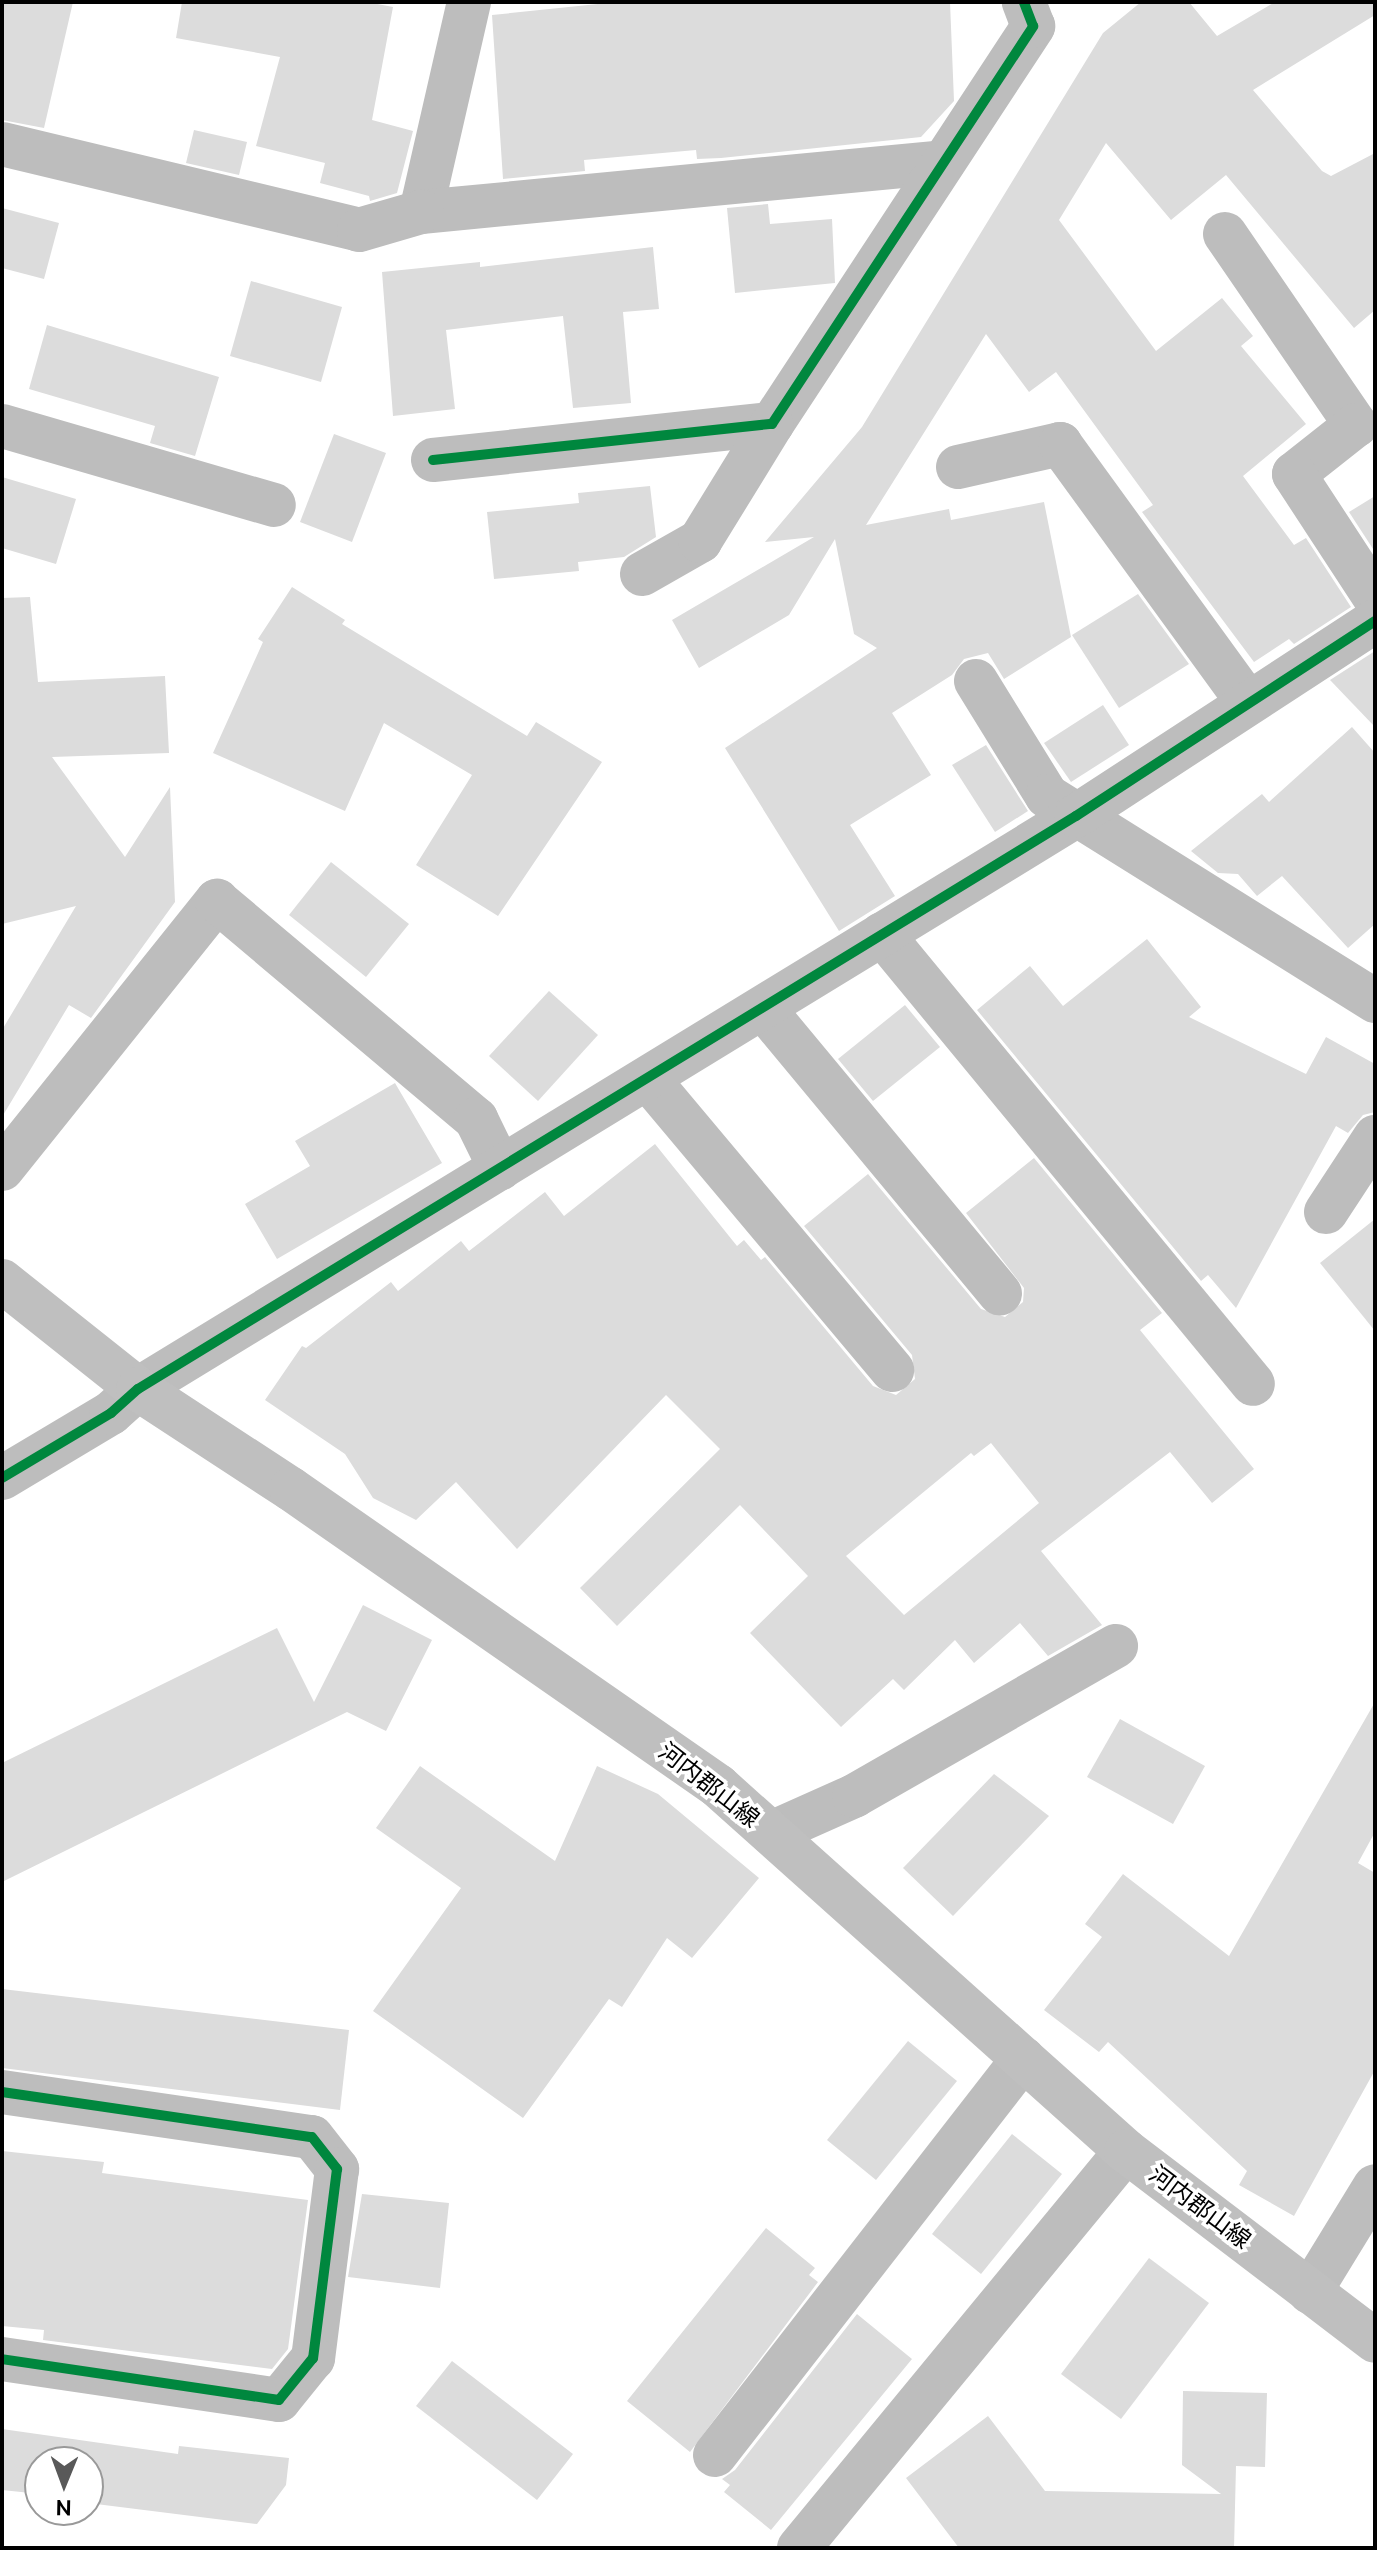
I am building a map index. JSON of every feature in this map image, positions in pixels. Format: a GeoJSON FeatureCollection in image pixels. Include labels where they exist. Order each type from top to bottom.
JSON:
{"type":"FeatureCollection","features":[{"type":"Feature","properties":{"kind":"main road","name":"河内郡山線"},"geometry":{"type":"LineString","coordinates":[[2,1281],[138,1389],[291,1489],[706,1777],[1126,2151],[1375,2341]]}},
{"type":"Feature","properties":{"kind":"street"},"geometry":{"type":"LineString","coordinates":[[421,212],[469,2]]}},
{"type":"Feature","properties":{"kind":"street"},"geometry":{"type":"LineString","coordinates":[[642,574],[700,541],[772,424],[1033,26],[1024,2]]}},
{"type":"Feature","properties":{"kind":"street"},"geometry":{"type":"LineString","coordinates":[[2,144],[359,230],[421,212],[944,162]]}},
{"type":"Feature","properties":{"kind":"street"},"geometry":{"type":"LineString","coordinates":[[1225,234],[1356,425],[1294,474],[1375,598]]}},
{"type":"Feature","properties":{"kind":"street"},"geometry":{"type":"LineString","coordinates":[[433,460],[772,424]]}},
{"type":"Feature","properties":{"kind":"street"},"geometry":{"type":"LineString","coordinates":[[2,426],[274,505]]}},
{"type":"Feature","properties":{"kind":"street"},"geometry":{"type":"LineString","coordinates":[[958,467],[1060,444],[1248,703]]}},
{"type":"Feature","properties":{"kind":"street"},"geometry":{"type":"LineString","coordinates":[[2,1478],[111,1413],[138,1389],[1076,816],[1375,621]]}},
{"type":"Feature","properties":{"kind":"street"},"geometry":{"type":"LineString","coordinates":[[976,681],[1047,796],[1375,1001]]}},
{"type":"Feature","properties":{"kind":"street"},"geometry":{"type":"LineString","coordinates":[[2,1169],[217,901],[476,1119],[500,1168]]}},
{"type":"Feature","properties":{"kind":"street"},"geometry":{"type":"LineString","coordinates":[[882,934],[1253,1384]]}},
{"type":"Feature","properties":{"kind":"street"},"geometry":{"type":"LineString","coordinates":[[763,1008],[1000,1293]]}},
{"type":"Feature","properties":{"kind":"street"},"geometry":{"type":"LineString","coordinates":[[648,1079],[892,1370]]}},
{"type":"Feature","properties":{"kind":"street"},"geometry":{"type":"LineString","coordinates":[[1326,1212],[1375,1137]]}},
{"type":"Feature","properties":{"kind":"street"},"geometry":{"type":"LineString","coordinates":[[771,1833],[854,1796],[1015,1709],[1116,1646]]}},
{"type":"Feature","properties":{"kind":"street"},"geometry":{"type":"LineString","coordinates":[[715,2455],[1023,2059]]}},
{"type":"Feature","properties":{"kind":"street"},"geometry":{"type":"LineString","coordinates":[[2,2092],[312,2137],[337,2169],[313,2358],[279,2400],[2,2359]]}},
{"type":"Feature","properties":{"kind":"street"},"geometry":{"type":"LineString","coordinates":[[799,2548],[1126,2151]]}},
{"type":"Feature","properties":{"kind":"street"},"geometry":{"type":"LineString","coordinates":[[1310,2292],[1375,2186]]}},
{"type":"Feature","properties":{"kind":"building"},"geometry":{"type":"Polygon","coordinates":[[[2,2],[73,2],[44,128],[2,120],[2,2]]]}},
{"type":"Feature","properties":{"kind":"building"},"geometry":{"type":"Polygon","coordinates":[[[182,2],[367,2],[393,7],[372,120],[413,131],[397,193],[370,201],[369,196],[320,183],[325,163],[256,146],[280,57],[176,38],[182,2]]]}},
{"type":"Feature","properties":{"kind":"building"},"geometry":{"type":"Polygon","coordinates":[[[617,2],[950,2],[954,101],[921,137],[721,158],[697,159],[696,150],[584,160],[585,171],[503,179],[492,15],[617,2]]]}},
{"type":"Feature","properties":{"kind":"building"},"geometry":{"type":"Polygon","coordinates":[[[1141,2],[1189,2],[1217,36],[1275,2],[1375,2],[1375,15],[1253,90],[1322,171],[1331,176],[1375,153],[1375,310],[1354,328],[1226,175],[1171,220],[1106,143],[1059,220],[1156,351],[1222,298],[1253,336],[1241,346],[1306,424],[1243,476],[1294,545],[1306,538],[1351,607],[1294,644],[1289,639],[1254,662],[1142,512],[1153,505],[1056,372],[1029,392],[986,334],[866,525],[949,509],[951,520],[1044,502],[1071,637],[1004,679],[988,653],[964,659],[952,675],[892,713],[931,775],[850,825],[895,896],[839,931],[725,748],[877,648],[854,634],[835,539],[789,615],[699,668],[672,620],[814,537],[765,542],[862,427],[1103,33],[1141,2]]]}},
{"type":"Feature","properties":{"kind":"building"},"geometry":{"type":"Polygon","coordinates":[[[194,130],[247,142],[239,175],[186,163],[194,130]]]}},
{"type":"Feature","properties":{"kind":"building"},"geometry":{"type":"Polygon","coordinates":[[[768,204],[770,224],[832,219],[835,283],[735,293],[727,208],[768,204]]]}},
{"type":"Feature","properties":{"kind":"building"},"geometry":{"type":"Polygon","coordinates":[[[2,208],[59,223],[44,279],[2,268],[2,208]]]}},
{"type":"Feature","properties":{"kind":"building"},"geometry":{"type":"Polygon","coordinates":[[[653,247],[659,309],[623,312],[631,403],[573,408],[563,316],[446,330],[455,409],[393,416],[382,272],[480,262],[480,267],[653,247]]]}},
{"type":"Feature","properties":{"kind":"building"},"geometry":{"type":"Polygon","coordinates":[[[251,281],[342,307],[321,382],[230,356],[251,281]]]}},
{"type":"Feature","properties":{"kind":"building"},"geometry":{"type":"Polygon","coordinates":[[[47,325],[219,377],[195,456],[150,443],[155,426],[29,389],[47,325]]]}},
{"type":"Feature","properties":{"kind":"building"},"geometry":{"type":"Polygon","coordinates":[[[334,434],[386,453],[352,542],[300,522],[334,434]]]}},
{"type":"Feature","properties":{"kind":"building"},"geometry":{"type":"Polygon","coordinates":[[[2,477],[76,499],[56,564],[2,548],[2,477]]]}},
{"type":"Feature","properties":{"kind":"building"},"geometry":{"type":"Polygon","coordinates":[[[650,486],[656,537],[624,557],[578,562],[579,571],[494,579],[487,512],[579,503],[578,493],[650,486]]]}},
{"type":"Feature","properties":{"kind":"building"},"geometry":{"type":"Polygon","coordinates":[[[1375,496],[1375,552],[1349,512],[1375,496]]]}},
{"type":"Feature","properties":{"kind":"building"},"geometry":{"type":"Polygon","coordinates":[[[292,587],[345,620],[342,624],[527,736],[536,722],[602,762],[498,916],[416,865],[472,775],[384,723],[345,811],[213,753],[263,642],[258,639],[292,587]]]}},
{"type":"Feature","properties":{"kind":"building"},"geometry":{"type":"Polygon","coordinates":[[[1138,594],[1189,664],[1119,708],[1072,635],[1138,594]]]}},
{"type":"Feature","properties":{"kind":"building"},"geometry":{"type":"Polygon","coordinates":[[[30,597],[38,682],[165,676],[169,753],[52,757],[125,857],[170,787],[175,902],[91,1018],[69,1005],[2,1117],[2,1030],[76,906],[2,924],[2,598],[30,597]]]}},
{"type":"Feature","properties":{"kind":"building"},"geometry":{"type":"Polygon","coordinates":[[[1375,651],[1375,727],[1330,680],[1375,651]]]}},
{"type":"Feature","properties":{"kind":"building"},"geometry":{"type":"Polygon","coordinates":[[[1103,705],[1129,745],[1071,782],[1044,743],[1103,705]]]}},
{"type":"Feature","properties":{"kind":"building"},"geometry":{"type":"Polygon","coordinates":[[[1352,727],[1375,753],[1375,924],[1348,948],[1282,876],[1257,896],[1238,874],[1218,873],[1191,851],[1262,794],[1269,802],[1352,727]]]}},
{"type":"Feature","properties":{"kind":"building"},"geometry":{"type":"Polygon","coordinates":[[[986,745],[1028,811],[995,832],[952,765],[986,745]]]}},
{"type":"Feature","properties":{"kind":"building"},"geometry":{"type":"Polygon","coordinates":[[[331,862],[409,924],[366,977],[289,915],[331,862]]]}},
{"type":"Feature","properties":{"kind":"building"},"geometry":{"type":"Polygon","coordinates":[[[1147,939],[1201,1007],[1189,1017],[1306,1074],[1326,1037],[1375,1064],[1375,1112],[1363,1115],[1348,1133],[1336,1126],[1236,1308],[1208,1275],[1201,1281],[977,1010],[1030,966],[1063,1006],[1147,939]]]}},
{"type":"Feature","properties":{"kind":"building"},"geometry":{"type":"Polygon","coordinates":[[[549,991],[598,1035],[538,1101],[489,1056],[549,991]]]}},
{"type":"Feature","properties":{"kind":"building"},"geometry":{"type":"Polygon","coordinates":[[[905,1005],[940,1047],[873,1101],[838,1059],[905,1005]]]}},
{"type":"Feature","properties":{"kind":"building"},"geometry":{"type":"Polygon","coordinates":[[[395,1083],[442,1163],[277,1259],[245,1204],[310,1166],[295,1141],[395,1083]]]}},
{"type":"Feature","properties":{"kind":"building"},"geometry":{"type":"Polygon","coordinates":[[[655,1144],[737,1246],[744,1240],[761,1260],[765,1257],[873,1386],[896,1395],[915,1379],[912,1355],[804,1226],[868,1174],[981,1309],[1005,1317],[1023,1302],[1024,1288],[966,1213],[1034,1158],[1162,1313],[1140,1330],[1254,1469],[1212,1503],[1170,1452],[1041,1551],[1102,1625],[1048,1656],[1020,1623],[974,1663],[955,1640],[904,1690],[893,1679],[841,1727],[750,1633],[808,1576],[740,1505],[617,1626],[580,1588],[720,1449],[666,1395],[517,1549],[456,1482],[416,1520],[373,1498],[345,1454],[265,1400],[302,1346],[306,1348],[391,1282],[398,1291],[461,1241],[469,1251],[545,1192],[564,1216],[655,1144]],[[991,1443],[974,1456],[971,1453],[846,1556],[904,1615],[1039,1503],[991,1443]]]}},
{"type":"Feature","properties":{"kind":"building"},"geometry":{"type":"Polygon","coordinates":[[[1375,1219],[1375,1331],[1320,1263],[1375,1219]]]}},
{"type":"Feature","properties":{"kind":"building"},"geometry":{"type":"Polygon","coordinates":[[[363,1605],[432,1640],[386,1731],[347,1712],[2,1882],[2,1763],[277,1628],[314,1702],[363,1605]]]}},
{"type":"Feature","properties":{"kind":"building"},"geometry":{"type":"Polygon","coordinates":[[[1375,1702],[1375,1832],[1358,1863],[1375,1873],[1375,2070],[1294,2216],[1239,2185],[1247,2171],[1108,2042],[1099,2052],[1044,2010],[1102,1937],[1085,1924],[1123,1874],[1229,1956],[1375,1702]]]}},
{"type":"Feature","properties":{"kind":"building"},"geometry":{"type":"Polygon","coordinates":[[[1120,1719],[1205,1766],[1173,1824],[1087,1777],[1120,1719]]]}},
{"type":"Feature","properties":{"kind":"building"},"geometry":{"type":"Polygon","coordinates":[[[420,1766],[555,1861],[597,1766],[658,1794],[759,1878],[692,1958],[667,1938],[622,2007],[609,1999],[523,2118],[373,2011],[461,1888],[376,1828],[420,1766]]]}},
{"type":"Feature","properties":{"kind":"building"},"geometry":{"type":"Polygon","coordinates":[[[994,1774],[1049,1816],[953,1916],[903,1868],[994,1774]]]}},
{"type":"Feature","properties":{"kind":"building"},"geometry":{"type":"Polygon","coordinates":[[[2,1989],[349,2030],[340,2110],[2,2068],[2,1989]]]}},
{"type":"Feature","properties":{"kind":"building"},"geometry":{"type":"Polygon","coordinates":[[[908,2041],[957,2081],[876,2180],[827,2140],[908,2041]]]}},
{"type":"Feature","properties":{"kind":"building"},"geometry":{"type":"Polygon","coordinates":[[[1012,2134],[1062,2174],[981,2274],[932,2234],[1012,2134]]]}},
{"type":"Feature","properties":{"kind":"building"},"geometry":{"type":"Polygon","coordinates":[[[2,2151],[104,2162],[102,2173],[308,2200],[288,2349],[272,2369],[43,2340],[44,2330],[2,2326],[2,2151]]]}},
{"type":"Feature","properties":{"kind":"building"},"geometry":{"type":"Polygon","coordinates":[[[362,2194],[449,2203],[440,2288],[348,2277],[362,2194]]]}},
{"type":"Feature","properties":{"kind":"building"},"geometry":{"type":"Polygon","coordinates":[[[766,2228],[815,2268],[809,2275],[818,2282],[690,2452],[627,2401],[766,2228]]]}},
{"type":"Feature","properties":{"kind":"building"},"geometry":{"type":"Polygon","coordinates":[[[1149,2258],[1209,2303],[1121,2419],[1061,2374],[1149,2258]]]}},
{"type":"Feature","properties":{"kind":"building"},"geometry":{"type":"Polygon","coordinates":[[[857,2314],[912,2359],[771,2530],[724,2492],[730,2485],[722,2479],[735,2470],[857,2314]]]}},
{"type":"Feature","properties":{"kind":"building"},"geometry":{"type":"Polygon","coordinates":[[[452,2361],[573,2454],[537,2500],[416,2406],[452,2361]]]}},
{"type":"Feature","properties":{"kind":"building"},"geometry":{"type":"Polygon","coordinates":[[[1183,2391],[1267,2393],[1265,2467],[1236,2466],[1234,2548],[959,2548],[906,2478],[988,2416],[1045,2491],[1221,2494],[1182,2465],[1183,2391]]]}},
{"type":"Feature","properties":{"kind":"building"},"geometry":{"type":"Polygon","coordinates":[[[2,2429],[178,2454],[179,2446],[289,2458],[286,2485],[257,2524],[104,2505],[104,2446],[24,2446],[24,2492],[2,2490],[2,2429]]]}},
{"type":"Feature","properties":{"kind":"cycle path"},"geometry":{"type":"LineString","coordinates":[[433,460],[772,424],[1033,26],[1024,2]]}},
{"type":"Feature","properties":{"kind":"cycle path"},"geometry":{"type":"LineString","coordinates":[[2,1478],[111,1413],[138,1389],[1076,816],[1375,621]]}},
{"type":"Feature","properties":{"kind":"cycle path"},"geometry":{"type":"LineString","coordinates":[[2,2092],[312,2137],[337,2169],[313,2358],[279,2400],[2,2359]]}}]}
